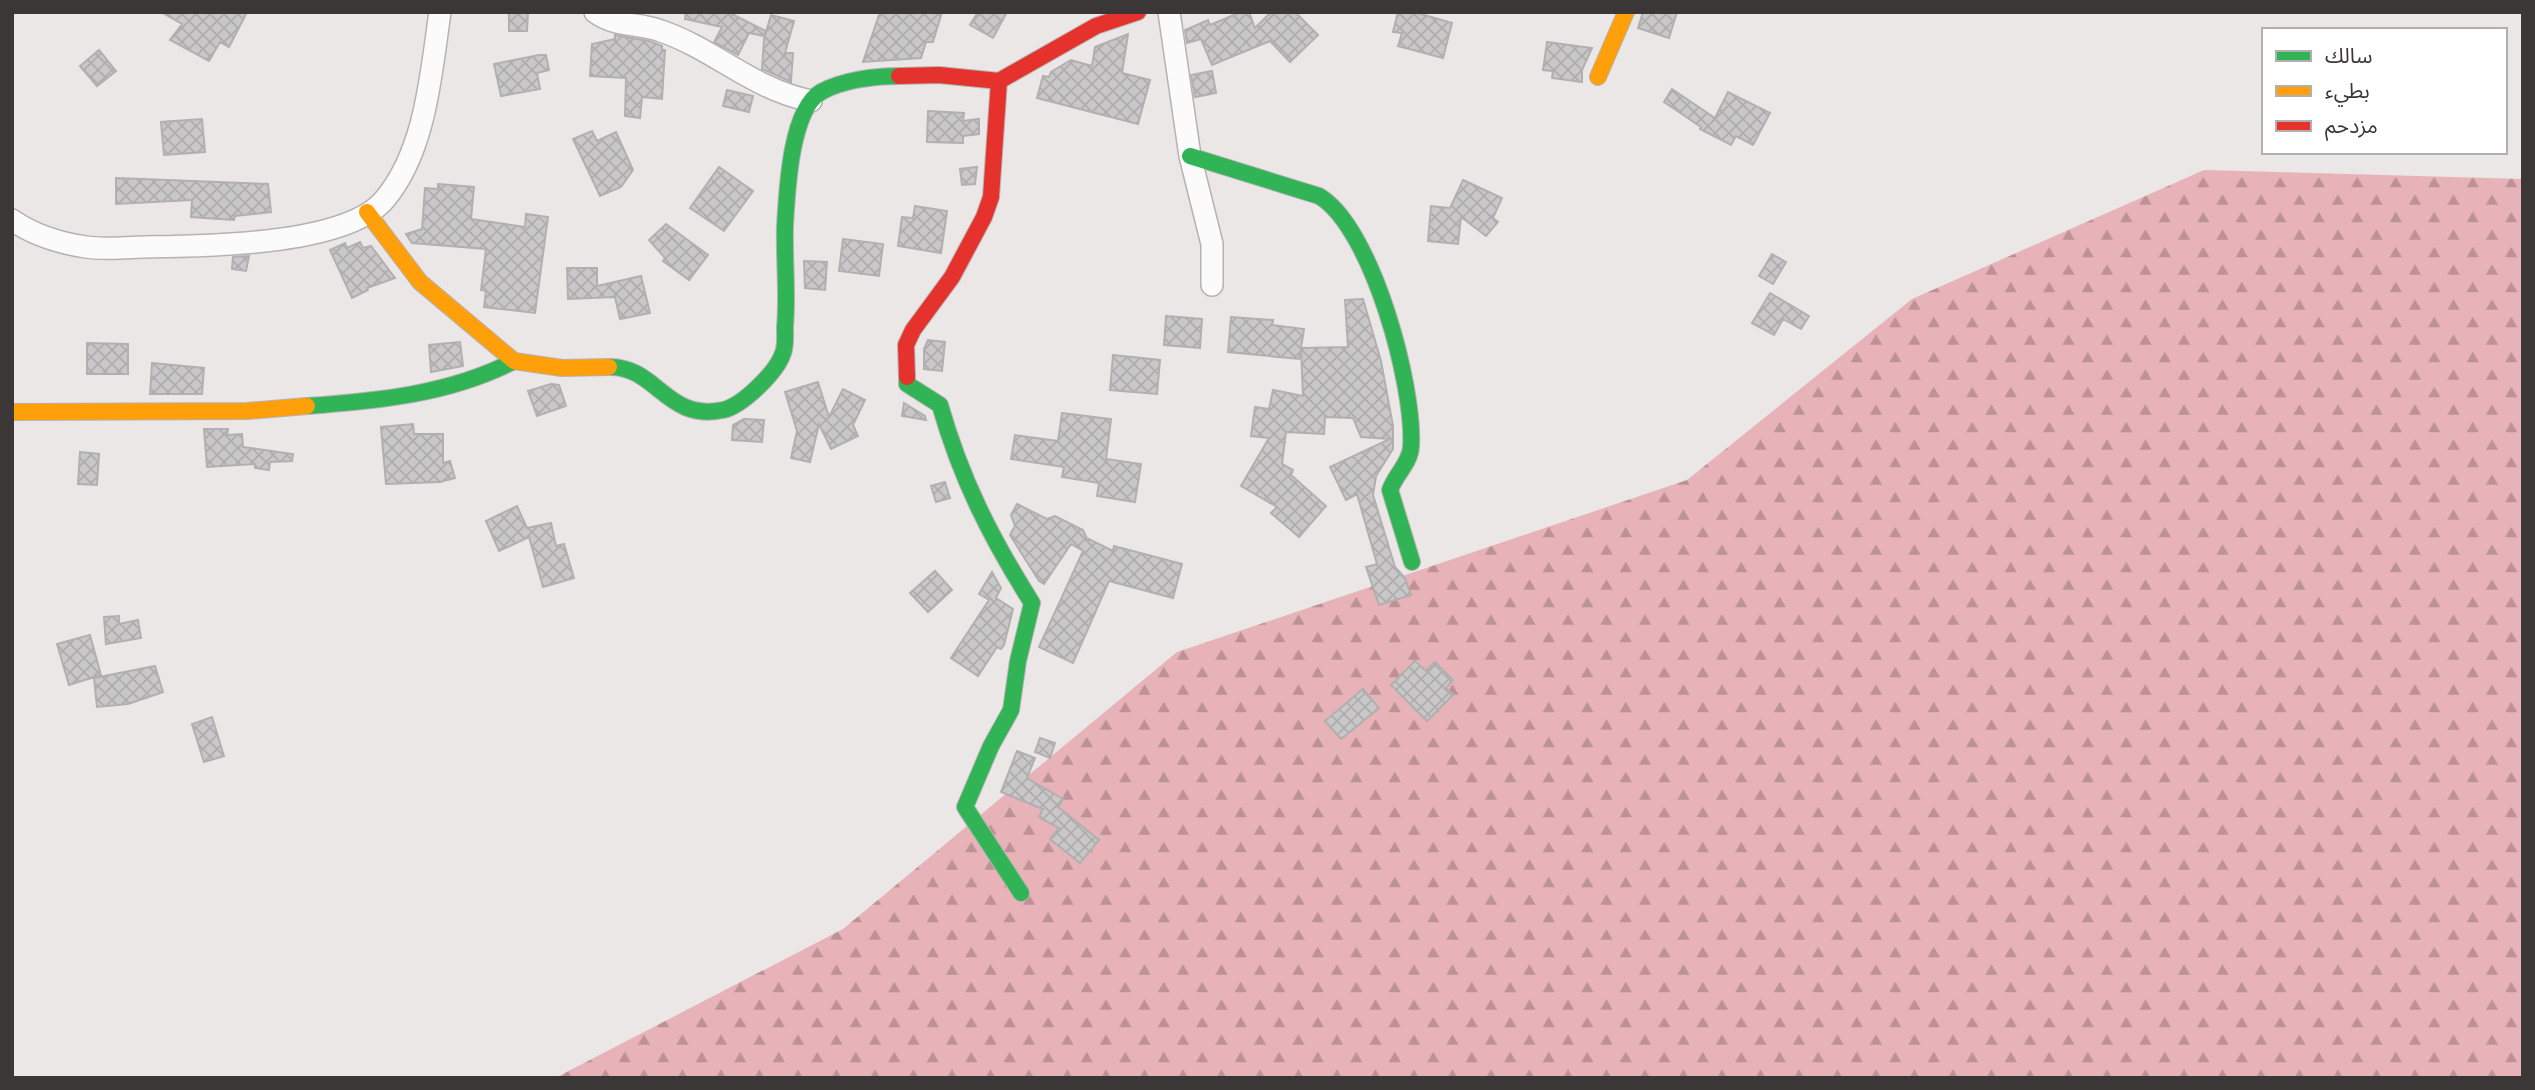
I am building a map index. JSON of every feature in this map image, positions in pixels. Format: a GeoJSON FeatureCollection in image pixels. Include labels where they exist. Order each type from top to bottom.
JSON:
{"type":"FeatureCollection","features":[{"type":"Feature","properties":{"kind":"street"},"geometry":{"type":"LineString","coordinates":[[12,220],[51,240],[88,247],[212,246],[331,229],[367,212],[384,202],[399,180],[410,153],[426,98],[440,12]]}},
{"type":"Feature","properties":{"kind":"street"},"geometry":{"type":"LineString","coordinates":[[595,12],[621,25],[658,29],[768,89],[811,101]]}},
{"type":"Feature","properties":{"kind":"street"},"geometry":{"type":"LineString","coordinates":[[1169,12],[1190,156],[1212,244],[1212,285]]}},
{"type":"Feature","properties":{"kind":"street"},"geometry":{"type":"LineString","coordinates":[[1598,77],[1626,12]]}},
{"type":"Feature","properties":{"kind":"street"},"geometry":{"type":"LineString","coordinates":[[367,212],[420,282],[514,361],[562,368],[623,367],[636,371],[676,405],[689,410],[727,409],[756,390],[783,354],[788,296],[785,227],[794,146],[802,115],[811,101],[821,92],[842,84],[885,76],[939,75],[999,81],[1071,39],[1127,13]]}},
{"type":"Feature","properties":{"kind":"street"},"geometry":{"type":"LineString","coordinates":[[999,81],[991,197],[971,245],[908,339],[906,379],[910,387],[940,405],[956,460],[994,543],[1032,603],[1018,661],[1011,710],[991,746],[965,807],[1021,893]]}},
{"type":"Feature","properties":{"kind":"street"},"geometry":{"type":"LineString","coordinates":[[1190,156],[1310,193],[1335,205],[1346,221],[1368,264],[1392,329],[1407,389],[1412,419],[1411,454],[1390,490],[1412,562]]}},
{"type":"Feature","properties":{"kind":"street"},"geometry":{"type":"LineString","coordinates":[[12,412],[247,411],[361,402],[461,385],[514,361]]}},
{"type":"Feature","properties":{"kind":"green space"},"geometry":{"type":"Polygon","coordinates":[[[2204,170],[2523,179],[2523,1078],[555,1078],[843,929],[1177,652],[1687,480],[1912,299],[2204,170]]]}},
{"type":"Feature","properties":{"kind":"building"},"geometry":{"type":"Polygon","coordinates":[[[161,12],[247,12],[229,47],[220,42],[209,61],[170,40],[182,24],[161,12]]]}},
{"type":"Feature","properties":{"kind":"building"},"geometry":{"type":"Polygon","coordinates":[[[509,12],[528,12],[527,31],[509,31],[509,12]]]}},
{"type":"Feature","properties":{"kind":"building"},"geometry":{"type":"Polygon","coordinates":[[[686,12],[728,12],[766,31],[764,36],[749,33],[738,55],[714,42],[722,27],[685,19],[686,12]]]}},
{"type":"Feature","properties":{"kind":"building"},"geometry":{"type":"Polygon","coordinates":[[[880,12],[942,12],[933,42],[926,42],[921,58],[863,62],[880,12]]]}},
{"type":"Feature","properties":{"kind":"building"},"geometry":{"type":"Polygon","coordinates":[[[978,12],[1007,12],[993,38],[970,25],[978,12]]]}},
{"type":"Feature","properties":{"kind":"building"},"geometry":{"type":"Polygon","coordinates":[[[1241,12],[1249,12],[1255,28],[1271,12],[1295,12],[1318,35],[1290,62],[1270,41],[1212,65],[1201,39],[1187,43],[1185,30],[1208,20],[1210,25],[1241,12]]]}},
{"type":"Feature","properties":{"kind":"building"},"geometry":{"type":"Polygon","coordinates":[[[1398,12],[1414,12],[1452,23],[1443,58],[1398,46],[1402,33],[1393,32],[1398,12]]]}},
{"type":"Feature","properties":{"kind":"building"},"geometry":{"type":"Polygon","coordinates":[[[1643,12],[1677,12],[1669,38],[1638,28],[1643,12]]]}},
{"type":"Feature","properties":{"kind":"building"},"geometry":{"type":"Polygon","coordinates":[[[771,15],[794,21],[785,53],[793,53],[791,82],[762,69],[764,39],[771,15]]]}},
{"type":"Feature","properties":{"kind":"building"},"geometry":{"type":"Polygon","coordinates":[[[1128,34],[1122,73],[1150,80],[1138,124],[1037,98],[1043,76],[1049,77],[1051,72],[1071,60],[1092,66],[1095,47],[1128,34]]]}},
{"type":"Feature","properties":{"kind":"building"},"geometry":{"type":"Polygon","coordinates":[[[615,35],[649,41],[665,50],[662,99],[642,97],[640,118],[625,116],[626,78],[590,76],[592,44],[615,39],[615,35]]]}},
{"type":"Feature","properties":{"kind":"building"},"geometry":{"type":"Polygon","coordinates":[[[1547,42],[1592,48],[1582,70],[1582,82],[1552,78],[1553,71],[1543,70],[1547,42]]]}},
{"type":"Feature","properties":{"kind":"building"},"geometry":{"type":"Polygon","coordinates":[[[99,50],[116,71],[97,86],[80,66],[99,50]]]}},
{"type":"Feature","properties":{"kind":"building"},"geometry":{"type":"Polygon","coordinates":[[[546,55],[549,70],[537,73],[540,89],[501,96],[494,64],[546,55]]]}},
{"type":"Feature","properties":{"kind":"building"},"geometry":{"type":"Polygon","coordinates":[[[1212,71],[1216,93],[1195,97],[1191,75],[1212,71]]]}},
{"type":"Feature","properties":{"kind":"building"},"geometry":{"type":"Polygon","coordinates":[[[1672,89],[1715,118],[1728,92],[1770,113],[1753,145],[1736,136],[1731,145],[1700,129],[1701,127],[1664,102],[1672,89]]]}},
{"type":"Feature","properties":{"kind":"building"},"geometry":{"type":"Polygon","coordinates":[[[727,90],[753,96],[749,112],[723,106],[727,90]]]}},
{"type":"Feature","properties":{"kind":"building"},"geometry":{"type":"Polygon","coordinates":[[[928,111],[964,113],[963,121],[979,119],[979,134],[963,136],[963,143],[927,142],[928,111]]]}},
{"type":"Feature","properties":{"kind":"building"},"geometry":{"type":"Polygon","coordinates":[[[202,119],[205,152],[164,155],[161,122],[202,119]]]}},
{"type":"Feature","properties":{"kind":"building"},"geometry":{"type":"Polygon","coordinates":[[[592,131],[597,141],[616,132],[633,170],[621,187],[600,196],[573,139],[592,131]]]}},
{"type":"Feature","properties":{"kind":"building"},"geometry":{"type":"Polygon","coordinates":[[[719,167],[753,191],[724,231],[690,208],[719,167]]]}},
{"type":"Feature","properties":{"kind":"building"},"geometry":{"type":"Polygon","coordinates":[[[977,167],[975,184],[962,185],[960,169],[977,167]]]}},
{"type":"Feature","properties":{"kind":"building"},"geometry":{"type":"Polygon","coordinates":[[[116,178],[268,184],[271,212],[235,216],[234,220],[191,217],[192,200],[116,204],[116,178]]]}},
{"type":"Feature","properties":{"kind":"building"},"geometry":{"type":"Polygon","coordinates":[[[1463,180],[1502,198],[1493,218],[1498,222],[1486,236],[1461,217],[1458,244],[1428,241],[1431,206],[1450,208],[1463,180]]]}},
{"type":"Feature","properties":{"kind":"building"},"geometry":{"type":"Polygon","coordinates":[[[438,184],[474,187],[471,219],[525,227],[526,214],[548,217],[535,313],[484,307],[486,291],[481,290],[486,249],[412,243],[406,234],[422,229],[425,188],[438,189],[438,184]]]}},
{"type":"Feature","properties":{"kind":"building"},"geometry":{"type":"Polygon","coordinates":[[[915,206],[947,211],[941,253],[898,246],[902,217],[913,218],[915,206]]]}},
{"type":"Feature","properties":{"kind":"building"},"geometry":{"type":"Polygon","coordinates":[[[666,224],[708,255],[689,280],[663,261],[665,258],[649,240],[666,224]]]}},
{"type":"Feature","properties":{"kind":"building"},"geometry":{"type":"Polygon","coordinates":[[[843,239],[883,244],[879,276],[839,271],[843,239]]]}},
{"type":"Feature","properties":{"kind":"building"},"geometry":{"type":"Polygon","coordinates":[[[360,242],[363,248],[371,246],[395,278],[367,288],[368,290],[352,298],[330,250],[345,243],[347,248],[360,242]]]}},
{"type":"Feature","properties":{"kind":"building"},"geometry":{"type":"Polygon","coordinates":[[[1772,254],[1786,262],[1773,284],[1759,276],[1772,254]]]}},
{"type":"Feature","properties":{"kind":"building"},"geometry":{"type":"Polygon","coordinates":[[[249,256],[246,271],[232,269],[233,257],[249,256]]]}},
{"type":"Feature","properties":{"kind":"building"},"geometry":{"type":"Polygon","coordinates":[[[804,261],[827,262],[825,290],[805,288],[804,261]]]}},
{"type":"Feature","properties":{"kind":"building"},"geometry":{"type":"Polygon","coordinates":[[[567,268],[597,268],[597,286],[641,276],[650,313],[620,319],[615,297],[568,299],[567,268]]]}},
{"type":"Feature","properties":{"kind":"building"},"geometry":{"type":"Polygon","coordinates":[[[1770,293],[1809,316],[1801,329],[1783,319],[1774,335],[1752,323],[1770,293]]]}},
{"type":"Feature","properties":{"kind":"building"},"geometry":{"type":"Polygon","coordinates":[[[1363,299],[1381,361],[1393,426],[1393,449],[1376,476],[1373,495],[1395,567],[1405,578],[1411,595],[1379,605],[1366,567],[1377,564],[1357,494],[1346,500],[1330,467],[1390,439],[1361,437],[1353,418],[1325,417],[1324,434],[1286,432],[1282,464],[1293,470],[1291,475],[1326,506],[1299,537],[1271,513],[1277,507],[1241,486],[1269,438],[1251,436],[1255,407],[1269,409],[1273,390],[1303,396],[1301,350],[1299,359],[1228,352],[1231,317],[1273,320],[1272,325],[1304,329],[1301,348],[1348,347],[1345,300],[1363,299]]]}},
{"type":"Feature","properties":{"kind":"building"},"geometry":{"type":"Polygon","coordinates":[[[1166,316],[1202,319],[1200,348],[1164,345],[1166,316]]]}},
{"type":"Feature","properties":{"kind":"building"},"geometry":{"type":"Polygon","coordinates":[[[928,340],[945,342],[942,371],[924,369],[924,349],[928,340]]]}},
{"type":"Feature","properties":{"kind":"building"},"geometry":{"type":"Polygon","coordinates":[[[460,342],[463,366],[431,372],[429,345],[460,342]]]}},
{"type":"Feature","properties":{"kind":"building"},"geometry":{"type":"Polygon","coordinates":[[[87,343],[128,344],[128,374],[87,374],[87,343]]]}},
{"type":"Feature","properties":{"kind":"building"},"geometry":{"type":"Polygon","coordinates":[[[1113,355],[1160,360],[1157,394],[1110,390],[1113,355]]]}},
{"type":"Feature","properties":{"kind":"building"},"geometry":{"type":"Polygon","coordinates":[[[152,363],[204,368],[202,394],[150,394],[152,363]]]}},
{"type":"Feature","properties":{"kind":"building"},"geometry":{"type":"Polygon","coordinates":[[[818,382],[829,417],[843,389],[865,400],[853,425],[858,436],[831,449],[819,424],[810,462],[791,458],[797,431],[785,392],[818,382]]]}},
{"type":"Feature","properties":{"kind":"building"},"geometry":{"type":"Polygon","coordinates":[[[551,384],[559,385],[566,406],[537,416],[528,391],[551,384]]]}},
{"type":"Feature","properties":{"kind":"building"},"geometry":{"type":"Polygon","coordinates":[[[904,403],[925,416],[926,420],[902,416],[904,403]]]}},
{"type":"Feature","properties":{"kind":"building"},"geometry":{"type":"Polygon","coordinates":[[[1062,413],[1111,419],[1106,459],[1141,464],[1135,502],[1097,496],[1099,483],[1062,477],[1064,467],[1011,459],[1015,435],[1058,441],[1062,413]]]}},
{"type":"Feature","properties":{"kind":"building"},"geometry":{"type":"Polygon","coordinates":[[[744,419],[764,420],[762,442],[732,440],[733,425],[744,419]]]}},
{"type":"Feature","properties":{"kind":"building"},"geometry":{"type":"Polygon","coordinates":[[[413,424],[414,434],[443,434],[443,463],[450,461],[455,478],[440,482],[386,484],[381,427],[413,424]]]}},
{"type":"Feature","properties":{"kind":"building"},"geometry":{"type":"Polygon","coordinates":[[[204,429],[228,429],[227,435],[242,434],[243,447],[293,454],[292,461],[270,462],[269,470],[255,468],[255,464],[207,467],[204,429]]]}},
{"type":"Feature","properties":{"kind":"building"},"geometry":{"type":"Polygon","coordinates":[[[80,452],[99,454],[97,485],[78,484],[80,452]]]}},
{"type":"Feature","properties":{"kind":"building"},"geometry":{"type":"Polygon","coordinates":[[[945,482],[950,498],[936,502],[931,486],[945,482]]]}},
{"type":"Feature","properties":{"kind":"building"},"geometry":{"type":"Polygon","coordinates":[[[1017,504],[1047,519],[1055,516],[1083,530],[1088,541],[1089,539],[1113,551],[1114,546],[1182,564],[1173,598],[1109,581],[1073,663],[1039,647],[1083,551],[1071,544],[1044,584],[1039,581],[1010,535],[1015,526],[1011,515],[1017,504]]]}},
{"type":"Feature","properties":{"kind":"building"},"geometry":{"type":"Polygon","coordinates":[[[517,506],[527,528],[551,523],[556,546],[564,544],[574,578],[543,587],[529,537],[499,551],[486,521],[517,506]]]}},
{"type":"Feature","properties":{"kind":"building"},"geometry":{"type":"Polygon","coordinates":[[[935,571],[952,590],[928,612],[910,593],[935,571]]]}},
{"type":"Feature","properties":{"kind":"building"},"geometry":{"type":"Polygon","coordinates":[[[992,572],[1001,588],[996,598],[1013,609],[1004,645],[1001,649],[997,647],[978,676],[951,658],[989,600],[979,594],[992,572]]]}},
{"type":"Feature","properties":{"kind":"building"},"geometry":{"type":"Polygon","coordinates":[[[119,616],[119,624],[138,620],[141,638],[106,644],[104,617],[119,616]]]}},
{"type":"Feature","properties":{"kind":"building"},"geometry":{"type":"Polygon","coordinates":[[[90,635],[101,675],[69,685],[57,644],[90,635]]]}},
{"type":"Feature","properties":{"kind":"building"},"geometry":{"type":"Polygon","coordinates":[[[1415,661],[1426,671],[1435,662],[1453,680],[1446,688],[1453,695],[1427,721],[1391,685],[1415,661]]]}},
{"type":"Feature","properties":{"kind":"building"},"geometry":{"type":"Polygon","coordinates":[[[155,666],[163,692],[128,704],[97,707],[94,678],[155,666]]]}},
{"type":"Feature","properties":{"kind":"building"},"geometry":{"type":"Polygon","coordinates":[[[1363,689],[1379,708],[1341,739],[1325,721],[1363,689]]]}},
{"type":"Feature","properties":{"kind":"building"},"geometry":{"type":"Polygon","coordinates":[[[212,717],[224,756],[204,762],[192,724],[212,717]]]}},
{"type":"Feature","properties":{"kind":"building"},"geometry":{"type":"Polygon","coordinates":[[[1040,738],[1055,743],[1050,758],[1035,752],[1040,738]]]}},
{"type":"Feature","properties":{"kind":"building"},"geometry":{"type":"Polygon","coordinates":[[[1017,751],[1035,758],[1027,778],[1063,799],[1058,807],[1099,840],[1080,863],[1050,839],[1059,828],[1039,817],[1043,809],[1001,792],[1017,751]]]}},
{"type":"Feature","properties":{"kind":"traffic: fast"},"geometry":{"type":"LineString","coordinates":[[609,367],[625,369],[639,375],[675,401],[704,412],[731,407],[758,387],[774,369],[785,347],[787,194],[792,153],[803,116],[811,102],[829,88],[859,80],[899,76]]}},
{"type":"Feature","properties":{"kind":"traffic: fast"},"geometry":{"type":"LineString","coordinates":[[1190,156],[1319,196],[1338,213],[1356,240],[1386,311],[1406,387],[1411,447],[1408,458],[1390,490],[1412,562]]}},
{"type":"Feature","properties":{"kind":"traffic: fast"},"geometry":{"type":"LineString","coordinates":[[307,406],[413,394],[465,381],[514,361]]}},
{"type":"Feature","properties":{"kind":"traffic: fast"},"geometry":{"type":"LineString","coordinates":[[907,377],[907,384],[940,405],[957,458],[978,507],[1032,603],[1018,661],[1011,710],[991,746],[965,807],[1021,893]]}},
{"type":"Feature","properties":{"kind":"traffic: slow"},"geometry":{"type":"LineString","coordinates":[[1598,77],[1626,12]]}},
{"type":"Feature","properties":{"kind":"traffic: slow"},"geometry":{"type":"LineString","coordinates":[[367,212],[420,282],[514,361],[562,368],[609,367]]}},
{"type":"Feature","properties":{"kind":"traffic: slow"},"geometry":{"type":"LineString","coordinates":[[12,412],[247,411],[307,406]]}},
{"type":"Feature","properties":{"kind":"traffic: jam"},"geometry":{"type":"LineString","coordinates":[[899,76],[939,75],[999,81],[1096,26],[1138,12]]}},
{"type":"Feature","properties":{"kind":"traffic: jam"},"geometry":{"type":"LineString","coordinates":[[907,377],[906,345],[913,330],[952,277],[984,217],[991,197],[999,81]]}}]}
